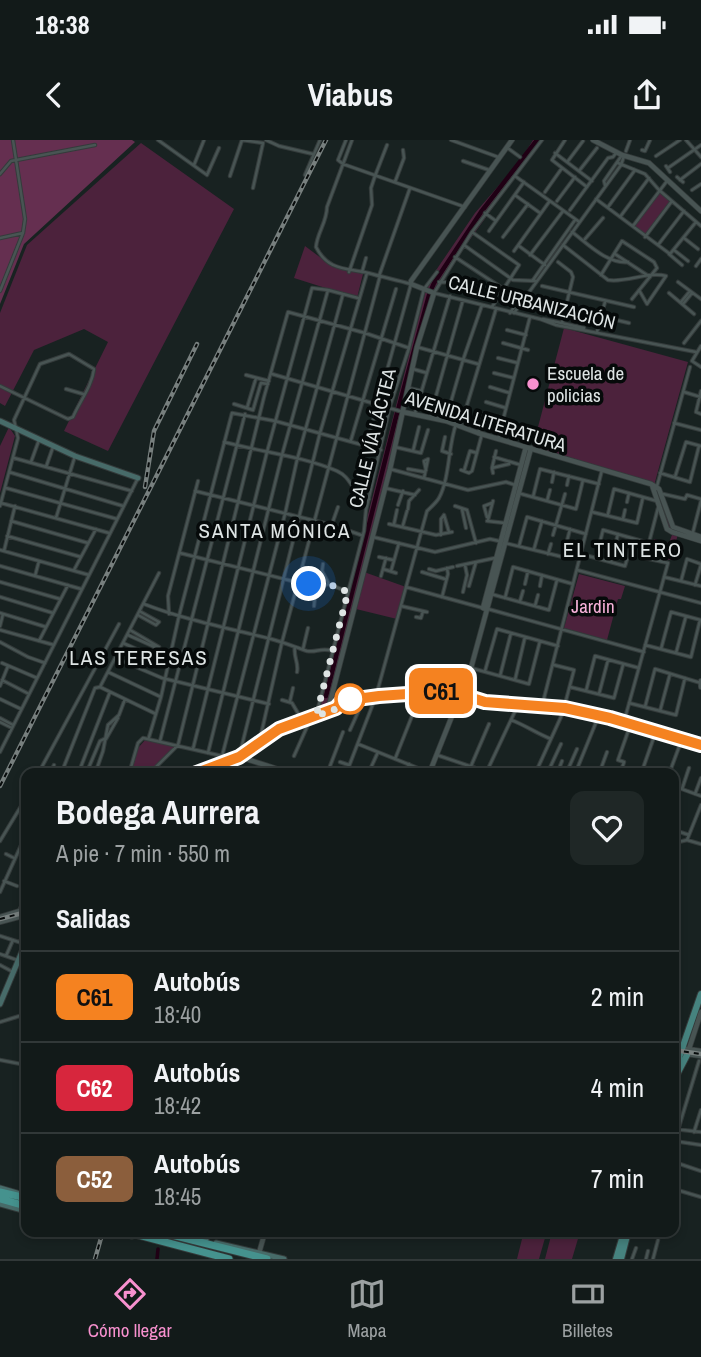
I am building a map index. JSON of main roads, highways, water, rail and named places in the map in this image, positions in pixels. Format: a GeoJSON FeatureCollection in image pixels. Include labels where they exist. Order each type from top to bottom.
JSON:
{"type":"FeatureCollection","features":[{"type":"Feature","properties":{"kind":"highway"},"geometry":{"type":"LineString","coordinates":[[0,1190],[21,1205]]}},
{"type":"Feature","properties":{"kind":"highway"},"geometry":{"type":"LineString","coordinates":[[0,1202],[21,1197]]}},
{"type":"Feature","properties":{"kind":"highway"},"geometry":{"type":"LineString","coordinates":[[146,1237],[229,1259]]}},
{"type":"Feature","properties":{"kind":"highway"},"geometry":{"type":"LineString","coordinates":[[180,1237],[267,1259]]}},
{"type":"Feature","properties":{"kind":"main road"},"geometry":{"type":"LineString","coordinates":[[2,424],[75,456],[138,478]]}},
{"type":"Feature","properties":{"kind":"main road"},"geometry":{"type":"LineString","coordinates":[[210,768],[239,757],[279,729],[363,699],[445,691],[463,693],[485,702],[565,706],[627,721],[701,744]]}},
{"type":"Feature","properties":{"kind":"main road"},"geometry":{"type":"LineString","coordinates":[[0,1004],[21,952]]}},
{"type":"Feature","properties":{"kind":"main road"},"geometry":{"type":"LineString","coordinates":[[681,1058],[701,994]]}},
{"type":"Feature","properties":{"kind":"main road"},"geometry":{"type":"LineString","coordinates":[[0,1190],[21,1195]]}},
{"type":"Feature","properties":{"kind":"main road"},"geometry":{"type":"LineString","coordinates":[[0,1202],[21,1207]]}},
{"type":"Feature","properties":{"kind":"main road"},"geometry":{"type":"LineString","coordinates":[[133,1237],[218,1259]]}},
{"type":"Feature","properties":{"kind":"main road"},"geometry":{"type":"LineString","coordinates":[[195,1237],[284,1259]]}},
{"type":"Feature","properties":{"kind":"main road"},"geometry":{"type":"LineString","coordinates":[[618,1259],[625,1237]]}},
{"type":"Feature","properties":{"kind":"waterway"},"geometry":{"type":"LineString","coordinates":[[326,696],[429,295],[434,283],[481,212],[537,140]]}},
{"type":"Feature","properties":{"kind":"waterway"},"geometry":{"type":"LineString","coordinates":[[157,1259],[158,1249]]}},
{"type":"Feature","properties":{"kind":"railway"},"geometry":{"type":"LineString","coordinates":[[0,786],[326,140]]}},
{"type":"Feature","properties":{"kind":"railway"},"geometry":{"type":"LineString","coordinates":[[145,487],[154,431],[197,344]]}},
{"type":"Feature","properties":{"kind":"railway"},"geometry":{"type":"LineString","coordinates":[[0,919],[21,913]]}},
{"type":"Feature","properties":{"kind":"railway"},"geometry":{"type":"LineString","coordinates":[[679,1051],[701,1054]]}},
{"type":"Feature","properties":{"kind":"railway"},"geometry":{"type":"LineString","coordinates":[[95,1259],[101,1238]]}},
{"type":"Feature","properties":{"kind":"place","name":"Escuela de policias"},"geometry":{"type":"Point","coordinates":[533,384]}},
{"type":"Feature","properties":{"kind":"district","name":"SANTA MÓNICA"},"geometry":{"type":"Point","coordinates":[275,531]}},
{"type":"Feature","properties":{"kind":"district","name":"EL TINTERO"},"geometry":{"type":"Point","coordinates":[623,550]}},
{"type":"Feature","properties":{"kind":"district","name":"LAS TERESAS"},"geometry":{"type":"Point","coordinates":[139,658]}},
{"type":"Feature","properties":{"kind":"park label","name":"Jardin"},"geometry":{"type":"Point","coordinates":[593,606]}}]}
